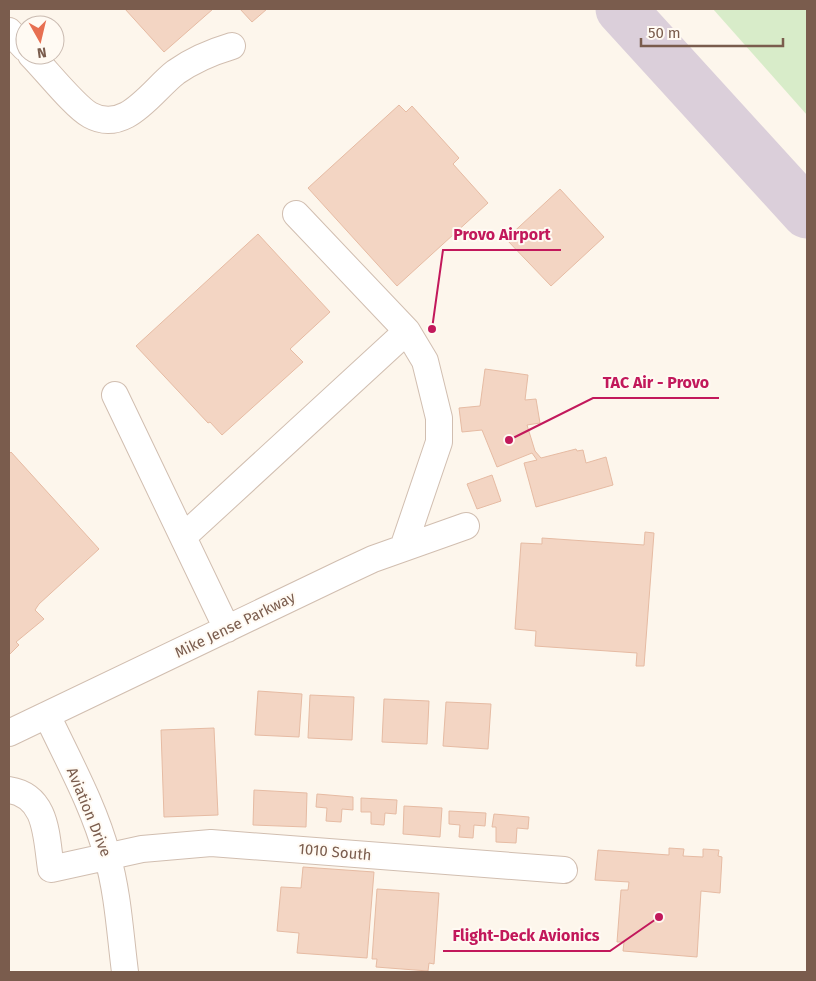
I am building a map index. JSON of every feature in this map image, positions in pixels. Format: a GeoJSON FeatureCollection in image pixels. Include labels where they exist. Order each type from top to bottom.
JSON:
{"type":"FeatureCollection","features":[{"type":"Feature","properties":{"kind":"street"},"geometry":{"type":"LineString","coordinates":[[40,65],[85,112],[99,119],[115,120],[132,113],[176,73],[190,63],[232,46]]}},
{"type":"Feature","properties":{"kind":"street"},"geometry":{"type":"LineString","coordinates":[[296,214],[407,331],[425,361],[437,406],[440,430],[435,456],[403,548]]}},
{"type":"Feature","properties":{"kind":"street"},"geometry":{"type":"LineString","coordinates":[[183,537],[407,331]]}},
{"type":"Feature","properties":{"kind":"street"},"geometry":{"type":"LineString","coordinates":[[115,394],[227,629]]}},
{"type":"Feature","properties":{"kind":"street","name":"Mike Jense Parkway"},"geometry":{"type":"LineString","coordinates":[[9,733],[343,573],[403,548],[466,526]]}},
{"type":"Feature","properties":{"kind":"street","name":"Aviation Drive"},"geometry":{"type":"LineString","coordinates":[[47,715],[89,805],[107,856],[114,888],[125,972]]}},
{"type":"Feature","properties":{"kind":"street","name":"1010 South"},"geometry":{"type":"LineString","coordinates":[[9,790],[27,795],[40,810],[50,869],[107,856],[178,844],[227,844],[564,870]]}},
{"type":"Feature","properties":{"kind":"green space"},"geometry":{"type":"Polygon","coordinates":[[[713,9],[807,9],[807,115],[713,9]]]}},
{"type":"Feature","properties":{"kind":"building"},"geometry":{"type":"Polygon","coordinates":[[[125,9],[213,9],[164,52],[125,9]]]}},
{"type":"Feature","properties":{"kind":"building"},"geometry":{"type":"Polygon","coordinates":[[[240,9],[267,9],[252,22],[240,9]]]}},
{"type":"Feature","properties":{"kind":"building"},"geometry":{"type":"Polygon","coordinates":[[[399,105],[406,112],[412,106],[459,158],[453,164],[488,203],[397,286],[308,188],[399,105]]]}},
{"type":"Feature","properties":{"kind":"building"},"geometry":{"type":"Polygon","coordinates":[[[560,189],[604,237],[551,286],[506,239],[560,189]]]}},
{"type":"Feature","properties":{"kind":"building"},"geometry":{"type":"Polygon","coordinates":[[[258,234],[330,312],[290,349],[303,362],[222,435],[210,422],[208,423],[136,346],[258,234]]]}},
{"type":"Feature","properties":{"kind":"building"},"geometry":{"type":"Polygon","coordinates":[[[485,369],[528,375],[525,400],[536,399],[540,423],[527,425],[535,451],[541,458],[576,449],[577,451],[583,450],[586,463],[606,457],[613,485],[536,507],[524,463],[537,460],[532,453],[497,467],[482,430],[462,432],[459,408],[480,406],[485,369]]]}},
{"type":"Feature","properties":{"kind":"building"},"geometry":{"type":"Polygon","coordinates":[[[11,452],[99,549],[39,604],[35,610],[44,619],[16,642],[19,645],[9,655],[9,454],[11,452]]]}},
{"type":"Feature","properties":{"kind":"building"},"geometry":{"type":"Polygon","coordinates":[[[492,475],[501,501],[477,509],[467,484],[492,475]]]}},
{"type":"Feature","properties":{"kind":"building"},"geometry":{"type":"Polygon","coordinates":[[[645,532],[654,533],[644,666],[636,666],[637,653],[535,646],[536,631],[515,629],[521,543],[542,544],[542,538],[644,545],[645,532]]]}},
{"type":"Feature","properties":{"kind":"building"},"geometry":{"type":"Polygon","coordinates":[[[258,691],[302,694],[299,737],[255,735],[258,691]]]}},
{"type":"Feature","properties":{"kind":"building"},"geometry":{"type":"Polygon","coordinates":[[[310,695],[354,697],[352,740],[308,738],[310,695]]]}},
{"type":"Feature","properties":{"kind":"building"},"geometry":{"type":"Polygon","coordinates":[[[384,699],[429,701],[427,744],[382,742],[384,699]]]}},
{"type":"Feature","properties":{"kind":"building"},"geometry":{"type":"Polygon","coordinates":[[[446,702],[491,704],[488,749],[443,746],[446,702]]]}},
{"type":"Feature","properties":{"kind":"building"},"geometry":{"type":"Polygon","coordinates":[[[214,728],[218,815],[164,817],[161,730],[214,728]]]}},
{"type":"Feature","properties":{"kind":"building"},"geometry":{"type":"Polygon","coordinates":[[[254,790],[307,793],[306,827],[253,825],[254,790]]]}},
{"type":"Feature","properties":{"kind":"building"},"geometry":{"type":"Polygon","coordinates":[[[317,794],[353,797],[353,810],[342,809],[341,822],[326,821],[327,808],[316,807],[317,794]]]}},
{"type":"Feature","properties":{"kind":"building"},"geometry":{"type":"Polygon","coordinates":[[[361,798],[397,800],[396,814],[385,813],[384,825],[371,824],[371,812],[361,812],[361,798]]]}},
{"type":"Feature","properties":{"kind":"building"},"geometry":{"type":"Polygon","coordinates":[[[404,806],[442,808],[440,837],[403,834],[404,806]]]}},
{"type":"Feature","properties":{"kind":"building"},"geometry":{"type":"Polygon","coordinates":[[[449,811],[486,813],[485,826],[474,825],[473,838],[459,837],[460,825],[449,824],[449,811]]]}},
{"type":"Feature","properties":{"kind":"building"},"geometry":{"type":"Polygon","coordinates":[[[494,814],[529,817],[528,829],[517,828],[516,843],[496,842],[496,827],[492,827],[494,814]]]}},
{"type":"Feature","properties":{"kind":"building"},"geometry":{"type":"Polygon","coordinates":[[[669,848],[684,849],[683,856],[703,857],[703,849],[719,850],[718,856],[722,857],[720,893],[701,891],[697,957],[623,951],[624,942],[617,942],[621,890],[628,890],[629,882],[595,880],[598,850],[669,855],[669,848]]]}},
{"type":"Feature","properties":{"kind":"building"},"geometry":{"type":"Polygon","coordinates":[[[303,867],[374,872],[367,958],[297,953],[299,933],[277,931],[281,887],[301,888],[303,867]]]}},
{"type":"Feature","properties":{"kind":"building"},"geometry":{"type":"Polygon","coordinates":[[[377,889],[439,893],[434,964],[429,963],[428,971],[376,967],[377,959],[372,959],[377,889]]]}},
{"type":"Feature","properties":{"kind":"taxiway"},"geometry":{"type":"LineString","coordinates":[[621,9],[807,213]]}},
{"type":"Feature","properties":{"kind":"place","name":"Provo Airport"},"geometry":{"type":"Point","coordinates":[432,329]}},
{"type":"Feature","properties":{"kind":"place","name":"TAC Air - Provo"},"geometry":{"type":"Point","coordinates":[509,440]}},
{"type":"Feature","properties":{"kind":"place","name":"Flight-Deck Avionics"},"geometry":{"type":"Point","coordinates":[659,917]}}]}
